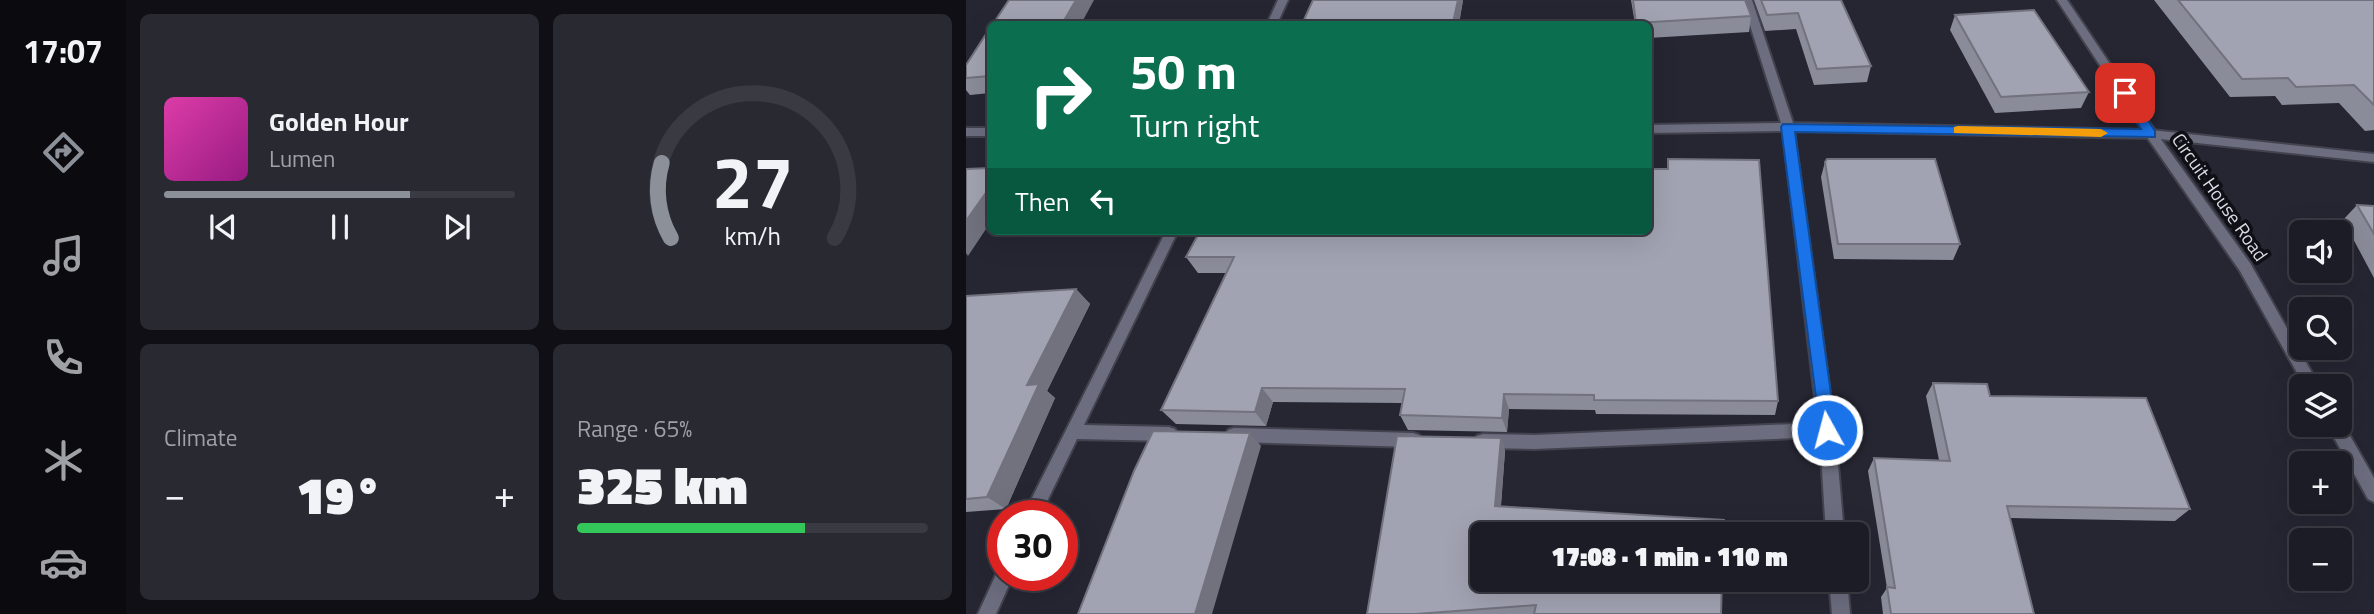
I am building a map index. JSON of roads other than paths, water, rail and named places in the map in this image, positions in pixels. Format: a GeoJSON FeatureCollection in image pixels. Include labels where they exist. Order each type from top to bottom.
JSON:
{"type":"FeatureCollection","features":[{"type":"Feature","properties":{"kind":"street"},"geometry":{"type":"LineString","coordinates":[[1273,21],[1283,0]]}},
{"type":"Feature","properties":{"kind":"street"},"geometry":{"type":"LineString","coordinates":[[1747,0],[1788,127],[1827,430],[1834,522]]}},
{"type":"Feature","properties":{"kind":"street","name":"Circuit House Road"},"geometry":{"type":"LineString","coordinates":[[2062,0],[2151,134],[2245,267],[2306,374]]}},
{"type":"Feature","properties":{"kind":"street"},"geometry":{"type":"LineString","coordinates":[[1652,129],[1788,127],[2151,134],[2374,158]]}},
{"type":"Feature","properties":{"kind":"street"},"geometry":{"type":"LineString","coordinates":[[966,132],[987,132]]}},
{"type":"Feature","properties":{"kind":"street"},"geometry":{"type":"LineString","coordinates":[[1039,500],[1170,235]]}},
{"type":"Feature","properties":{"kind":"street"},"geometry":{"type":"LineString","coordinates":[[1466,441],[1534,442],[1827,430]]}},
{"type":"Feature","properties":{"kind":"street"},"geometry":{"type":"LineString","coordinates":[[1072,432],[1181,434]]}},
{"type":"Feature","properties":{"kind":"street"},"geometry":{"type":"LineString","coordinates":[[1222,435],[1425,440]]}},
{"type":"Feature","properties":{"kind":"street"},"geometry":{"type":"LineString","coordinates":[[2342,437],[2374,494]]}},
{"type":"Feature","properties":{"kind":"street"},"geometry":{"type":"LineString","coordinates":[[987,614],[997,591]]}},
{"type":"Feature","properties":{"kind":"street"},"geometry":{"type":"LineString","coordinates":[[1839,592],[1841,614]]}}]}
